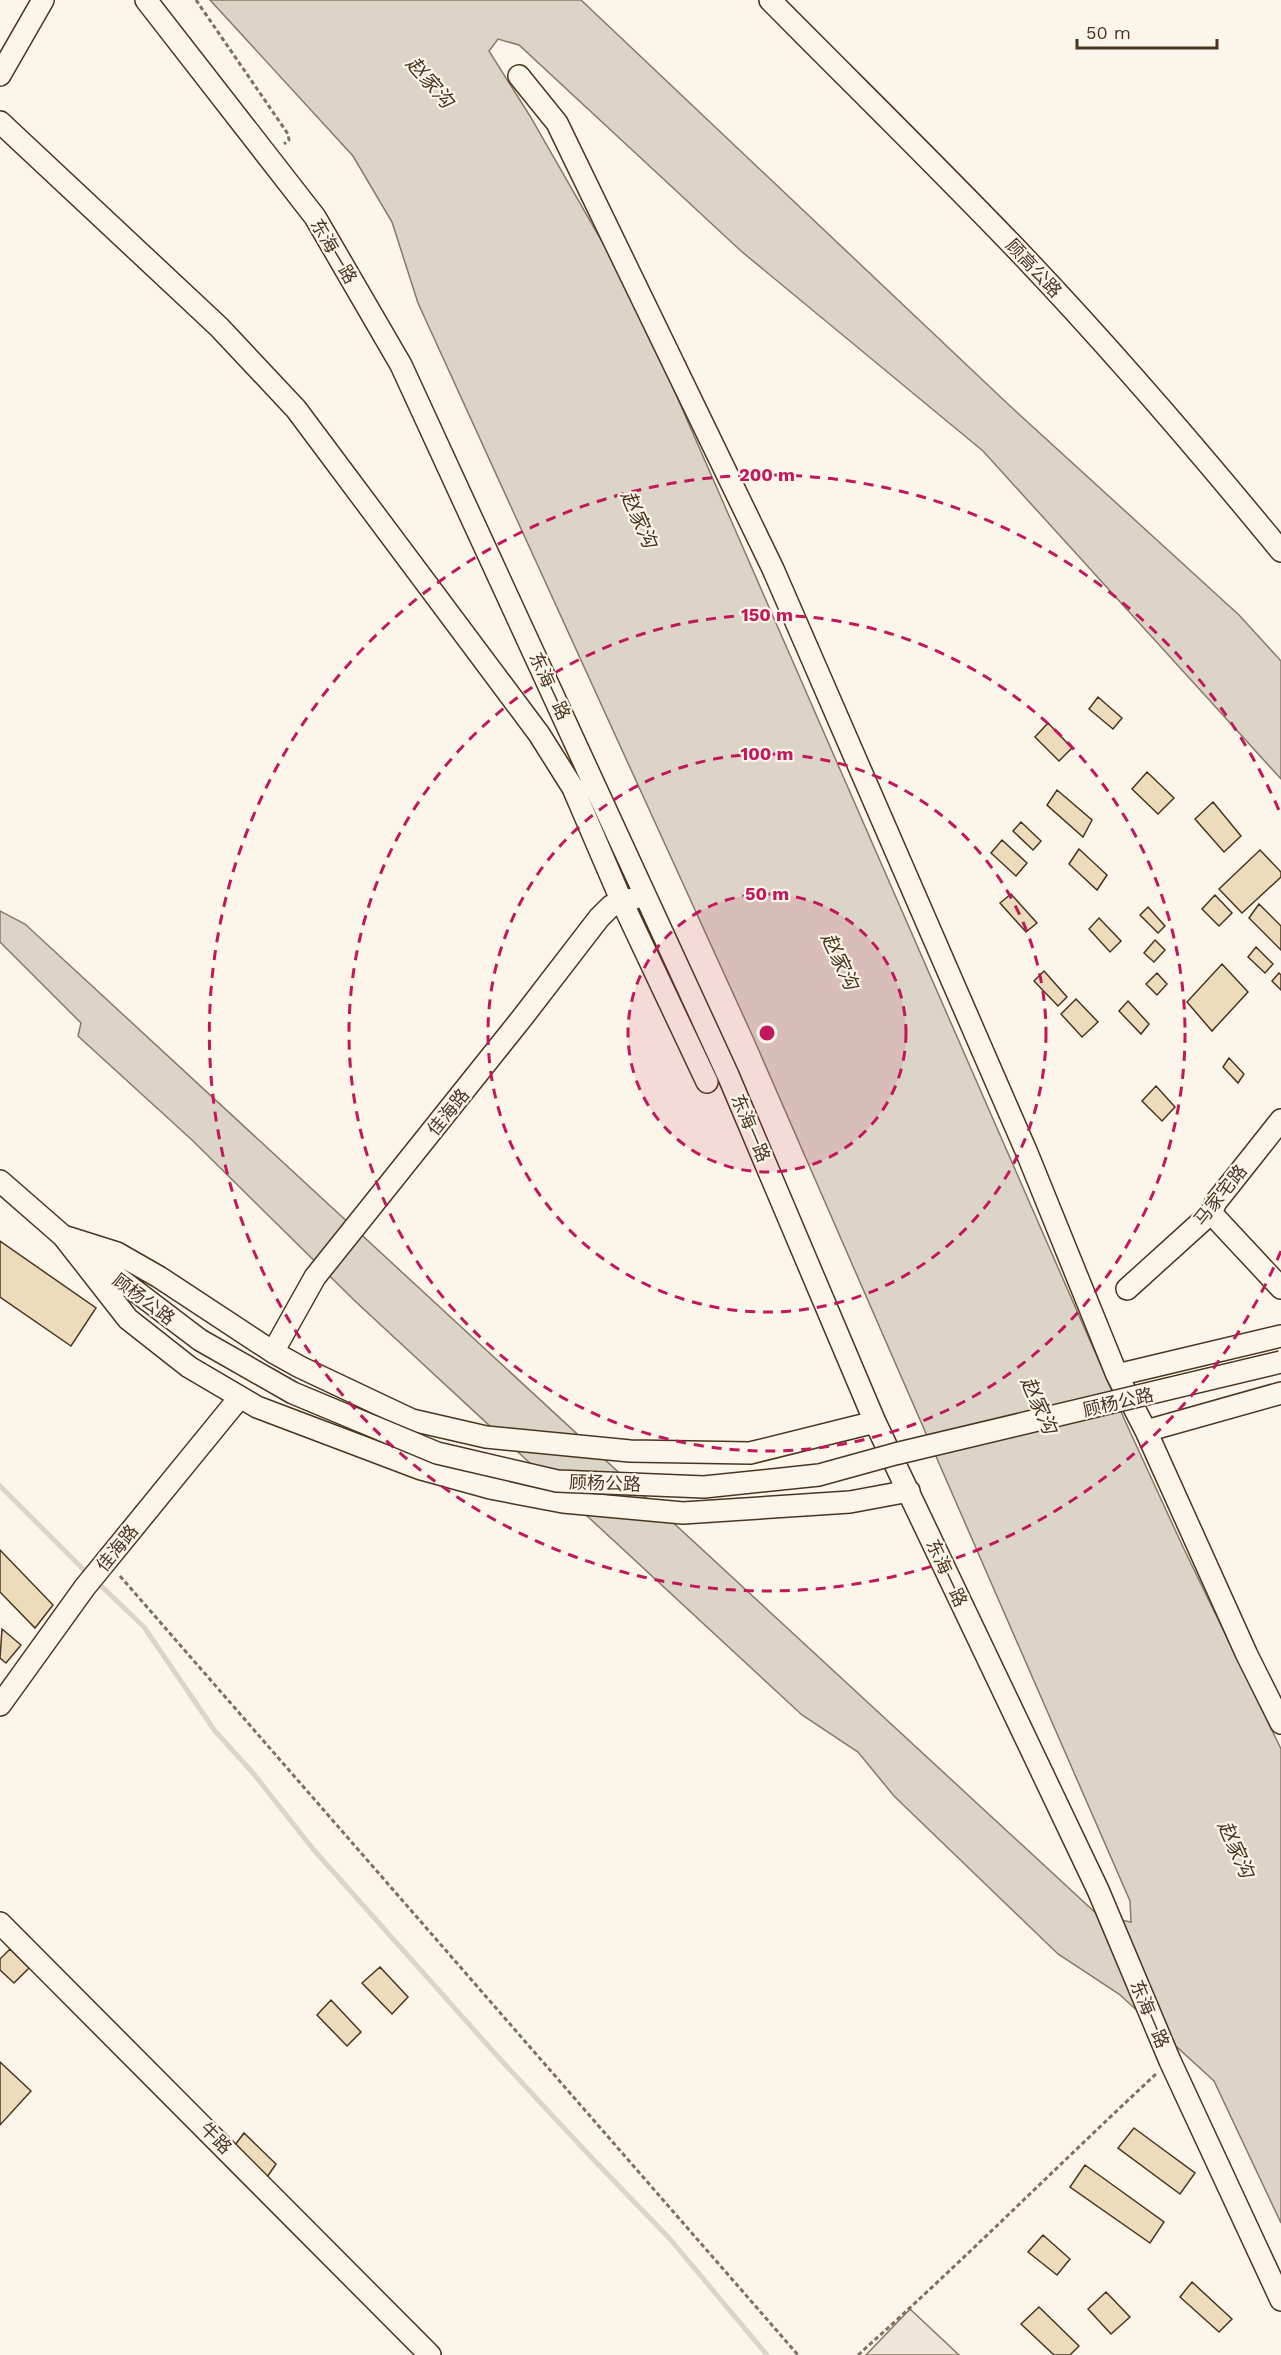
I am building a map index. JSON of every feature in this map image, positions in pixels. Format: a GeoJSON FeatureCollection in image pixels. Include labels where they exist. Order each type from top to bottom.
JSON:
{"type":"FeatureCollection","features":[{"type":"Feature","properties":{"kind":"street"},"geometry":{"type":"LineString","coordinates":[[0,75],[43,0]]}},
{"type":"Feature","properties":{"kind":"street","name":"东海一路"},"geometry":{"type":"LineString","coordinates":[[146,0],[315,217],[401,365],[728,1075],[875,1422],[1098,1890],[1170,2061],[1281,2300]]}},
{"type":"Feature","properties":{"kind":"street","name":"顾高公路"},"geometry":{"type":"LineString","coordinates":[[770,0],[1024,257],[1076,313],[1158,404],[1281,551]]}},
{"type":"Feature","properties":{"kind":"street"},"geometry":{"type":"LineString","coordinates":[[519,76],[557,123],[773,569],[1027,1153],[1117,1374],[1146,1431],[1247,1655],[1281,1724]]}},
{"type":"Feature","properties":{"kind":"street"},"geometry":{"type":"LineString","coordinates":[[0,122],[219,327],[296,409],[539,734],[573,788],[621,902],[707,1082]]}},
{"type":"Feature","properties":{"kind":"street","name":"佳海路"},"geometry":{"type":"LineString","coordinates":[[273,1352],[315,1277],[599,918],[611,906],[645,896]]}},
{"type":"Feature","properties":{"kind":"street","name":"马家宅路"},"geometry":{"type":"LineString","coordinates":[[1127,1289],[1211,1213],[1216,1202],[1281,1120]]}},
{"type":"Feature","properties":{"kind":"street","name":"顾杨公路"},"geometry":{"type":"LineString","coordinates":[[0,1181],[63,1236],[200,1340],[293,1393],[437,1453],[557,1481],[704,1487],[819,1475],[896,1454],[1281,1362]]}},
{"type":"Feature","properties":{"kind":"street"},"geometry":{"type":"LineString","coordinates":[[1211,1213],[1281,1288]]}},
{"type":"Feature","properties":{"kind":"street"},"geometry":{"type":"LineString","coordinates":[[63,1236],[117,1253],[159,1276],[273,1352],[412,1420],[486,1437],[630,1451],[750,1453],[875,1422]]}},
{"type":"Feature","properties":{"kind":"street"},"geometry":{"type":"LineString","coordinates":[[63,1236],[128,1319],[189,1367],[257,1407],[421,1469],[490,1488],[563,1502],[683,1513],[850,1502],[909,1491]]}},
{"type":"Feature","properties":{"kind":"street"},"geometry":{"type":"LineString","coordinates":[[1117,1374],[1281,1336]]}},
{"type":"Feature","properties":{"kind":"street"},"geometry":{"type":"LineString","coordinates":[[1146,1431],[1281,1393]]}},
{"type":"Feature","properties":{"kind":"street","name":"佳海路"},"geometry":{"type":"LineString","coordinates":[[0,1705],[85,1587],[240,1397]]}},
{"type":"Feature","properties":{"kind":"street","name":"牛路"},"geometry":{"type":"LineString","coordinates":[[0,1923],[430,2355]]}},
{"type":"Feature","properties":{"kind":"path"},"geometry":{"type":"LineString","coordinates":[[196,0],[288,134],[289,140],[283,145],[278,141]]}},
{"type":"Feature","properties":{"kind":"path"},"geometry":{"type":"LineString","coordinates":[[106,1561],[163,1623],[273,1754],[798,2355]]}},
{"type":"Feature","properties":{"kind":"path"},"geometry":{"type":"LineString","coordinates":[[858,2355],[926,2295],[1081,2143],[1170,2061]]}},
{"type":"Feature","properties":{"kind":"shaded area"},"geometry":{"type":"Polygon","coordinates":[[[910,2309],[959,2355],[866,2355],[910,2309]]]}},
{"type":"Feature","properties":{"kind":"water","name":"赵家沟"},"geometry":{"type":"Polygon","coordinates":[[[210,0],[581,0],[1009,405],[1239,615],[1281,661],[1281,779],[983,451],[741,251],[519,45],[498,39],[489,51],[530,116],[632,294],[1126,1423],[1281,1749],[1281,2223],[1214,2081],[1119,1994],[1058,1954],[894,1796],[858,1752],[802,1715],[356,1302],[192,1140],[78,1036],[81,1023],[0,942],[0,911],[25,924],[1099,1916],[1131,1922],[1130,1901],[753,1037],[418,303],[392,222],[353,156],[210,0]]]}},
{"type":"Feature","properties":{"kind":"building"},"geometry":{"type":"Polygon","coordinates":[[[1098,697],[1122,718],[1113,729],[1089,709],[1098,697]]]}},
{"type":"Feature","properties":{"kind":"building"},"geometry":{"type":"Polygon","coordinates":[[[1048,723],[1072,748],[1059,761],[1035,737],[1048,723]]]}},
{"type":"Feature","properties":{"kind":"building"},"geometry":{"type":"Polygon","coordinates":[[[1147,772],[1174,798],[1158,814],[1132,789],[1147,772]]]}},
{"type":"Feature","properties":{"kind":"building"},"geometry":{"type":"Polygon","coordinates":[[[1057,790],[1092,820],[1083,837],[1047,805],[1057,790]]]}},
{"type":"Feature","properties":{"kind":"building"},"geometry":{"type":"Polygon","coordinates":[[[1213,802],[1241,836],[1224,852],[1195,819],[1213,802]]]}},
{"type":"Feature","properties":{"kind":"building"},"geometry":{"type":"Polygon","coordinates":[[[1021,822],[1041,841],[1033,850],[1013,831],[1021,822]]]}},
{"type":"Feature","properties":{"kind":"building"},"geometry":{"type":"Polygon","coordinates":[[[1002,840],[1027,863],[1016,876],[991,853],[1002,840]]]}},
{"type":"Feature","properties":{"kind":"building"},"geometry":{"type":"Polygon","coordinates":[[[1079,849],[1107,875],[1097,890],[1069,864],[1079,849]]]}},
{"type":"Feature","properties":{"kind":"building"},"geometry":{"type":"Polygon","coordinates":[[[1260,850],[1281,872],[1281,877],[1242,913],[1219,889],[1260,850]]]}},
{"type":"Feature","properties":{"kind":"building"},"geometry":{"type":"Polygon","coordinates":[[[1011,894],[1037,923],[1026,932],[1000,903],[1011,894]]]}},
{"type":"Feature","properties":{"kind":"building"},"geometry":{"type":"Polygon","coordinates":[[[1215,895],[1232,913],[1219,926],[1202,909],[1215,895]]]}},
{"type":"Feature","properties":{"kind":"building"},"geometry":{"type":"Polygon","coordinates":[[[1259,904],[1281,926],[1281,950],[1249,918],[1259,904]]]}},
{"type":"Feature","properties":{"kind":"building"},"geometry":{"type":"Polygon","coordinates":[[[1148,907],[1165,926],[1158,933],[1140,915],[1148,907]]]}},
{"type":"Feature","properties":{"kind":"building"},"geometry":{"type":"Polygon","coordinates":[[[1099,918],[1121,941],[1110,952],[1089,929],[1099,918]]]}},
{"type":"Feature","properties":{"kind":"building"},"geometry":{"type":"Polygon","coordinates":[[[1155,940],[1165,950],[1154,962],[1144,953],[1155,940]]]}},
{"type":"Feature","properties":{"kind":"building"},"geometry":{"type":"Polygon","coordinates":[[[1256,947],[1273,964],[1265,973],[1248,957],[1256,947]]]}},
{"type":"Feature","properties":{"kind":"building"},"geometry":{"type":"Polygon","coordinates":[[[1222,964],[1248,992],[1212,1031],[1187,1002],[1222,964]]]}},
{"type":"Feature","properties":{"kind":"building"},"geometry":{"type":"Polygon","coordinates":[[[1044,971],[1067,997],[1058,1006],[1034,981],[1044,971]]]}},
{"type":"Feature","properties":{"kind":"building"},"geometry":{"type":"Polygon","coordinates":[[[1157,973],[1167,984],[1157,995],[1146,984],[1157,973]]]}},
{"type":"Feature","properties":{"kind":"building"},"geometry":{"type":"Polygon","coordinates":[[[1279,973],[1281,975],[1281,990],[1272,981],[1279,973]]]}},
{"type":"Feature","properties":{"kind":"building"},"geometry":{"type":"Polygon","coordinates":[[[1076,999],[1098,1022],[1082,1037],[1061,1014],[1076,999]]]}},
{"type":"Feature","properties":{"kind":"building"},"geometry":{"type":"Polygon","coordinates":[[[1128,1001],[1149,1024],[1141,1034],[1119,1011],[1128,1001]]]}},
{"type":"Feature","properties":{"kind":"building"},"geometry":{"type":"Polygon","coordinates":[[[1229,1058],[1244,1074],[1238,1083],[1223,1067],[1229,1058]]]}},
{"type":"Feature","properties":{"kind":"building"},"geometry":{"type":"Polygon","coordinates":[[[1156,1086],[1175,1107],[1162,1121],[1142,1101],[1156,1086]]]}},
{"type":"Feature","properties":{"kind":"building"},"geometry":{"type":"Polygon","coordinates":[[[0,1241],[96,1308],[71,1346],[0,1297],[0,1241]]]}},
{"type":"Feature","properties":{"kind":"building"},"geometry":{"type":"Polygon","coordinates":[[[0,1550],[53,1605],[35,1628],[0,1592],[0,1550]]]}},
{"type":"Feature","properties":{"kind":"building"},"geometry":{"type":"Polygon","coordinates":[[[2,1629],[21,1645],[6,1663],[0,1658],[2,1629]]]}},
{"type":"Feature","properties":{"kind":"building"},"geometry":{"type":"Polygon","coordinates":[[[10,1949],[29,1968],[14,1983],[0,1970],[0,1959],[10,1949]]]}},
{"type":"Feature","properties":{"kind":"building"},"geometry":{"type":"Polygon","coordinates":[[[380,1967],[408,1997],[392,2014],[362,1983],[380,1967]]]}},
{"type":"Feature","properties":{"kind":"building"},"geometry":{"type":"Polygon","coordinates":[[[331,2000],[361,2032],[347,2046],[317,2015],[331,2000]]]}},
{"type":"Feature","properties":{"kind":"building"},"geometry":{"type":"Polygon","coordinates":[[[0,2062],[31,2091],[0,2125],[0,2062]]]}},
{"type":"Feature","properties":{"kind":"building"},"geometry":{"type":"Polygon","coordinates":[[[1134,2128],[1195,2173],[1180,2194],[1118,2148],[1134,2128]]]}},
{"type":"Feature","properties":{"kind":"building"},"geometry":{"type":"Polygon","coordinates":[[[244,2133],[276,2164],[265,2180],[232,2149],[244,2133]]]}},
{"type":"Feature","properties":{"kind":"building"},"geometry":{"type":"Polygon","coordinates":[[[1085,2165],[1164,2222],[1150,2243],[1070,2187],[1085,2165]]]}},
{"type":"Feature","properties":{"kind":"building"},"geometry":{"type":"Polygon","coordinates":[[[1043,2235],[1070,2259],[1057,2275],[1028,2252],[1043,2235]]]}},
{"type":"Feature","properties":{"kind":"building"},"geometry":{"type":"Polygon","coordinates":[[[1192,2282],[1232,2319],[1219,2332],[1180,2297],[1192,2282]]]}},
{"type":"Feature","properties":{"kind":"building"},"geometry":{"type":"Polygon","coordinates":[[[1106,2292],[1130,2317],[1111,2334],[1088,2309],[1106,2292]]]}},
{"type":"Feature","properties":{"kind":"building"},"geometry":{"type":"Polygon","coordinates":[[[1039,2307],[1079,2346],[1070,2355],[1054,2355],[1021,2324],[1039,2307]]]}},
{"type":"Feature","properties":{"kind":"waterway"},"geometry":{"type":"LineString","coordinates":[[0,1486],[88,1574]]}},
{"type":"Feature","properties":{"kind":"waterway"},"geometry":{"type":"LineString","coordinates":[[95,1580],[144,1627],[215,1731],[253,1773],[313,1849],[500,2059],[670,2239],[767,2355]]}}]}
